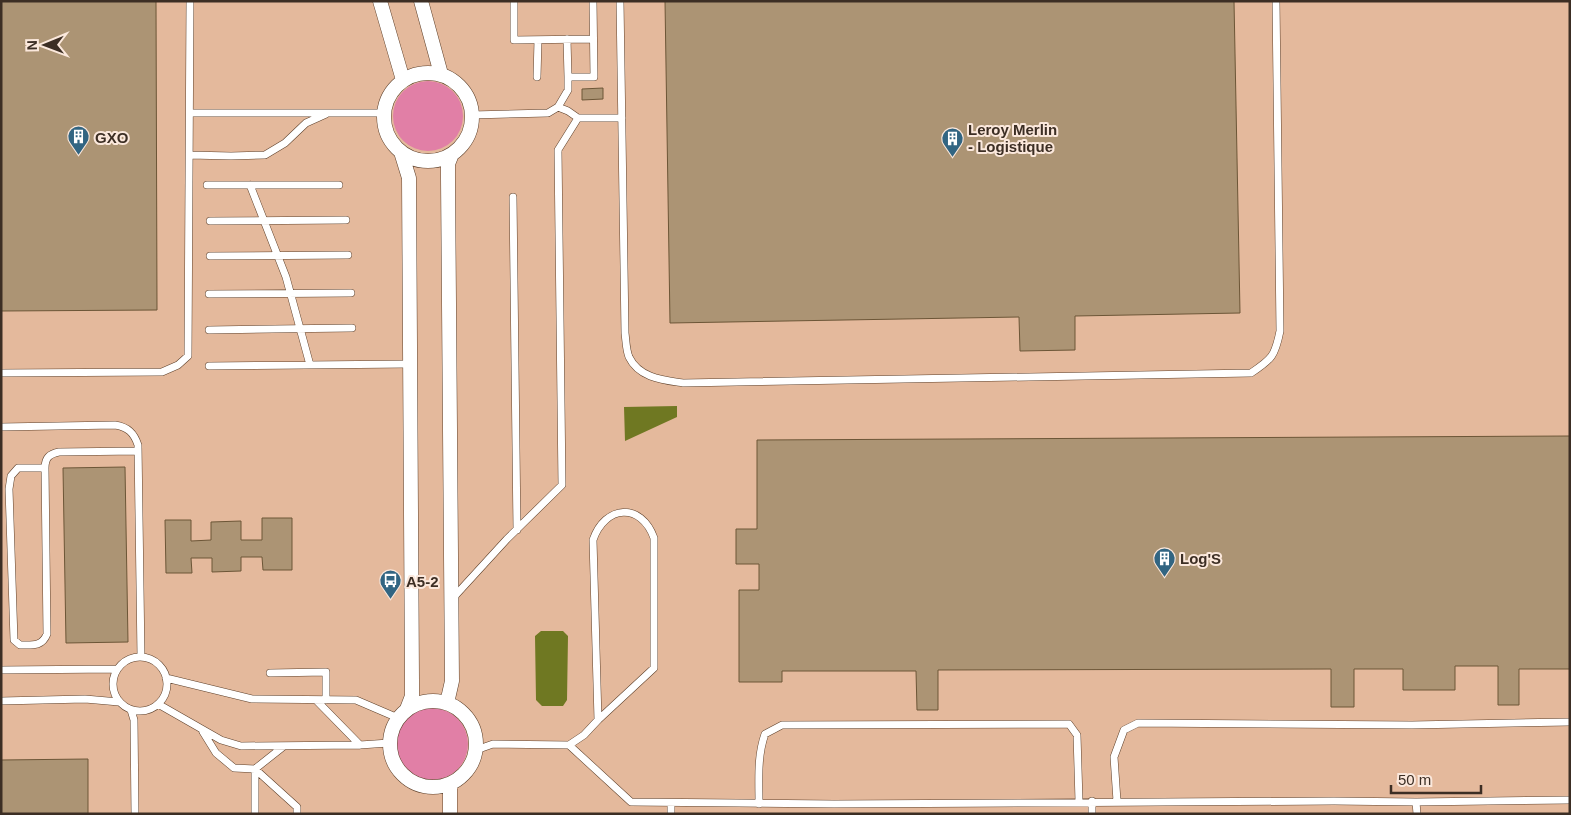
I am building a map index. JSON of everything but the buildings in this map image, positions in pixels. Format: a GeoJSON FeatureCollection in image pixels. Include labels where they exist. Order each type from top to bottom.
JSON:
{"type":"FeatureCollection","features":[{"type":"Feature","properties":{"kind":"street"},"geometry":{"type":"LineString","coordinates":[[380,1],[403,80]]}},
{"type":"Feature","properties":{"kind":"street"},"geometry":{"type":"LineString","coordinates":[[422,1],[441,74]]}},
{"type":"Feature","properties":{"kind":"street"},"geometry":{"type":"LineString","coordinates":[[428,72],[441,74],[453,80],[463,90],[469,102],[472,115],[471,126],[461,146],[452,154],[440,160],[426,161],[413,159],[401,152],[391,142],[385,128],[383,113],[386,100],[393,89],[403,80],[415,74],[428,72]]}},
{"type":"Feature","properties":{"kind":"street"},"geometry":{"type":"LineString","coordinates":[[401,152],[408,178],[412,696],[392,730],[389,743],[391,758],[398,770],[408,780],[421,787],[436,788],[450,785],[463,776],[472,764],[476,750],[475,735],[470,721],[460,710],[448,703],[434,701],[420,703],[402,714]]}},
{"type":"Feature","properties":{"kind":"street"},"geometry":{"type":"LineString","coordinates":[[448,703],[452,682],[448,164],[452,154]]}},
{"type":"Feature","properties":{"kind":"street"},"geometry":{"type":"LineString","coordinates":[[450,785],[450,814]]}},
{"type":"Feature","properties":{"kind":"lane"},"geometry":{"type":"LineString","coordinates":[[1,373],[162,372],[178,365],[188,356],[190,1]]}},
{"type":"Feature","properties":{"kind":"lane"},"geometry":{"type":"LineString","coordinates":[[514,1],[514,40],[593,39]]}},
{"type":"Feature","properties":{"kind":"lane"},"geometry":{"type":"LineString","coordinates":[[568,77],[594,77],[593,1]]}},
{"type":"Feature","properties":{"kind":"lane"},"geometry":{"type":"LineString","coordinates":[[620,1],[625,333],[629,357],[640,372],[657,379],[683,383],[1251,373],[1265,364],[1276,351],[1280,331],[1276,1]]}},
{"type":"Feature","properties":{"kind":"lane"},"geometry":{"type":"LineString","coordinates":[[537,76],[538,40]]}},
{"type":"Feature","properties":{"kind":"lane"},"geometry":{"type":"LineString","coordinates":[[472,115],[548,114],[558,107],[568,90],[567,40]]}},
{"type":"Feature","properties":{"kind":"lane"},"geometry":{"type":"LineString","coordinates":[[558,107],[578,118],[622,118]]}},
{"type":"Feature","properties":{"kind":"lane"},"geometry":{"type":"LineString","coordinates":[[190,113],[383,113]]}},
{"type":"Feature","properties":{"kind":"lane"},"geometry":{"type":"LineString","coordinates":[[190,155],[231,156],[265,154],[285,143],[306,123],[329,113]]}},
{"type":"Feature","properties":{"kind":"lane"},"geometry":{"type":"LineString","coordinates":[[451,600],[562,485],[558,150],[578,118]]}},
{"type":"Feature","properties":{"kind":"lane"},"geometry":{"type":"LineString","coordinates":[[250,185],[278,255],[310,365]]}},
{"type":"Feature","properties":{"kind":"lane"},"geometry":{"type":"LineString","coordinates":[[207,186],[339,185]]}},
{"type":"Feature","properties":{"kind":"lane"},"geometry":{"type":"LineString","coordinates":[[512,197],[517,530]]}},
{"type":"Feature","properties":{"kind":"lane"},"geometry":{"type":"LineString","coordinates":[[210,221],[346,220]]}},
{"type":"Feature","properties":{"kind":"lane"},"geometry":{"type":"LineString","coordinates":[[210,256],[348,256]]}},
{"type":"Feature","properties":{"kind":"lane"},"geometry":{"type":"LineString","coordinates":[[209,294],[351,293]]}},
{"type":"Feature","properties":{"kind":"lane"},"geometry":{"type":"LineString","coordinates":[[209,330],[352,328]]}},
{"type":"Feature","properties":{"kind":"lane"},"geometry":{"type":"LineString","coordinates":[[209,366],[410,364]]}},
{"type":"Feature","properties":{"kind":"lane"},"geometry":{"type":"LineString","coordinates":[[1,427],[115,424],[128,429],[135,435],[138,451],[141,657]]}},
{"type":"Feature","properties":{"kind":"lane"},"geometry":{"type":"LineString","coordinates":[[46,468],[18,468],[11,476],[9,489],[14,640],[20,645],[40,644],[45,640],[47,634],[46,468],[48,458],[52,454],[59,452],[138,451]]}},
{"type":"Feature","properties":{"kind":"lane"},"geometry":{"type":"LineString","coordinates":[[476,750],[493,744],[569,745],[584,736],[598,720],[654,668],[654,538],[649,526],[638,516],[623,512],[608,517],[597,527],[593,540],[598,720]]}},
{"type":"Feature","properties":{"kind":"lane"},"geometry":{"type":"LineString","coordinates":[[141,657],[148,658],[160,666],[166,678],[165,693],[158,704],[145,711],[131,710],[119,702],[113,690],[114,676],[117,669],[127,660],[141,657]]}},
{"type":"Feature","properties":{"kind":"lane"},"geometry":{"type":"LineString","coordinates":[[1,670],[117,669]]}},
{"type":"Feature","properties":{"kind":"lane"},"geometry":{"type":"LineString","coordinates":[[270,673],[326,672],[326,700]]}},
{"type":"Feature","properties":{"kind":"lane"},"geometry":{"type":"LineString","coordinates":[[166,678],[252,700],[356,700],[402,714]]}},
{"type":"Feature","properties":{"kind":"lane"},"geometry":{"type":"LineString","coordinates":[[1,701],[85,700],[119,702]]}},
{"type":"Feature","properties":{"kind":"lane"},"geometry":{"type":"LineString","coordinates":[[316,700],[360,745]]}},
{"type":"Feature","properties":{"kind":"lane"},"geometry":{"type":"LineString","coordinates":[[158,704],[220,740],[240,746],[389,743]]}},
{"type":"Feature","properties":{"kind":"lane"},"geometry":{"type":"LineString","coordinates":[[131,710],[134,720],[136,814]]}},
{"type":"Feature","properties":{"kind":"lane"},"geometry":{"type":"LineString","coordinates":[[1117,801],[1114,757],[1124,730],[1138,723],[1412,725],[1570,722]]}},
{"type":"Feature","properties":{"kind":"lane"},"geometry":{"type":"LineString","coordinates":[[759,804],[758,768],[761,744],[765,734],[782,725],[1070,724],[1077,735],[1079,802]]}},
{"type":"Feature","properties":{"kind":"lane"},"geometry":{"type":"LineString","coordinates":[[202,730],[216,753],[234,768],[255,769],[297,807],[297,814]]}},
{"type":"Feature","properties":{"kind":"lane"},"geometry":{"type":"LineString","coordinates":[[569,745],[631,802],[759,804],[1570,800]]}},
{"type":"Feature","properties":{"kind":"lane"},"geometry":{"type":"LineString","coordinates":[[255,769],[284,746]]}},
{"type":"Feature","properties":{"kind":"lane"},"geometry":{"type":"LineString","coordinates":[[255,769],[255,814]]}},
{"type":"Feature","properties":{"kind":"lane"},"geometry":{"type":"LineString","coordinates":[[1092,801],[1092,814]]}},
{"type":"Feature","properties":{"kind":"lane"},"geometry":{"type":"LineString","coordinates":[[1416,802],[1417,814]]}},
{"type":"Feature","properties":{"kind":"lane"},"geometry":{"type":"LineString","coordinates":[[670,804],[671,814]]}},
{"type":"Feature","properties":{"kind":"shaded area"},"geometry":{"type":"Polygon","coordinates":[[[1,1],[1570,1],[1570,814],[1,814],[1,1]]]}},
{"type":"Feature","properties":{"kind":"shaded area"},"geometry":{"type":"Polygon","coordinates":[[[435,81],[448,87],[457,96],[461,102],[463,116],[461,130],[453,141],[442,149],[421,151],[414,149],[403,141],[395,130],[393,109],[395,102],[403,91],[414,83],[435,81]]]}},
{"type":"Feature","properties":{"kind":"shaded area"},"geometry":{"type":"Polygon","coordinates":[[[677,406],[677,417],[625,441],[624,407],[677,406]]]}},
{"type":"Feature","properties":{"kind":"shaded area"},"geometry":{"type":"Polygon","coordinates":[[[541,631],[563,631],[568,636],[567,700],[563,706],[542,706],[536,700],[535,636],[541,631]]]}},
{"type":"Feature","properties":{"kind":"shaded area"},"geometry":{"type":"Polygon","coordinates":[[[432,708],[452,714],[462,724],[468,744],[462,764],[452,774],[432,780],[412,774],[402,764],[396,744],[402,724],[412,714],[432,708]]]}},
{"type":"Feature","properties":{"kind":"place","name":"GXO"},"geometry":{"type":"Point","coordinates":[79,156]}},
{"type":"Feature","properties":{"kind":"place","name":"Leroy Merlin - Logistique"},"geometry":{"type":"Point","coordinates":[952,157]}},
{"type":"Feature","properties":{"kind":"place","name":"Log'S"},"geometry":{"type":"Point","coordinates":[1164,577]}},
{"type":"Feature","properties":{"kind":"place","name":"A5-2"},"geometry":{"type":"Point","coordinates":[390,600]}}]}
